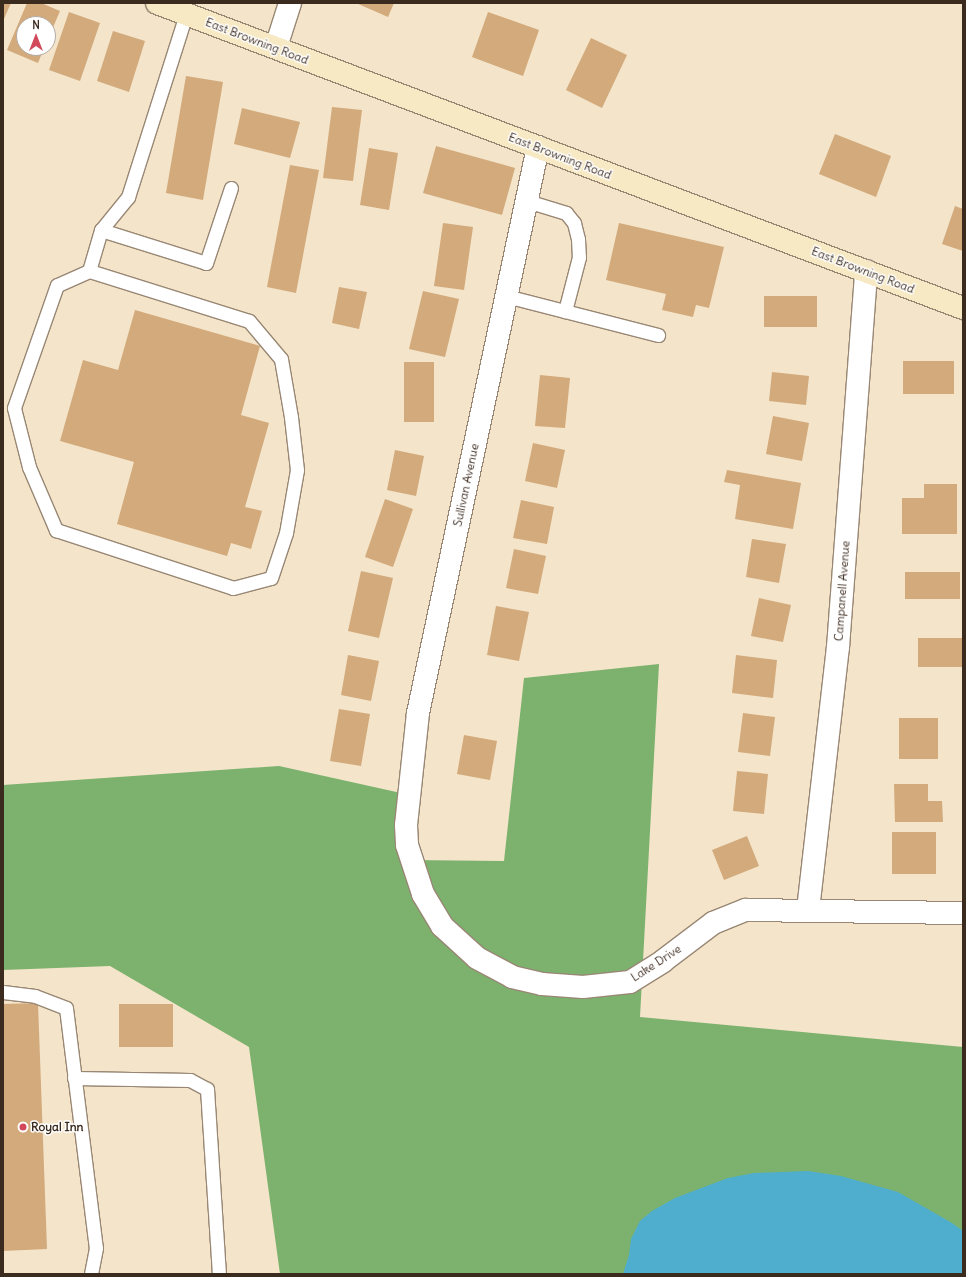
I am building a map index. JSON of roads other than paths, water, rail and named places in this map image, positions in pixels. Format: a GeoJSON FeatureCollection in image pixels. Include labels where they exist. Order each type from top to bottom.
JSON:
{"type":"FeatureCollection","features":[{"type":"Feature","properties":{"kind":"main road","name":"East Browning Road"},"geometry":{"type":"LineString","coordinates":[[157,3],[963,308]]}},
{"type":"Feature","properties":{"kind":"street"},"geometry":{"type":"LineString","coordinates":[[276,48],[290,3]]}},
{"type":"Feature","properties":{"kind":"street","name":"Sullivan Avenue"},"geometry":{"type":"LineString","coordinates":[[406,825],[418,713],[538,147]]}},
{"type":"Feature","properties":{"kind":"street","name":"Campanell Avenue"},"geometry":{"type":"LineString","coordinates":[[808,910],[838,647],[866,271]]}},
{"type":"Feature","properties":{"kind":"street","name":"Lake Drive"},"geometry":{"type":"LineString","coordinates":[[406,825],[407,845],[423,894],[442,926],[477,958],[512,977],[542,984],[583,987],[630,982],[663,961],[714,923],[746,910],[963,913]]}},
{"type":"Feature","properties":{"kind":"lane"},"geometry":{"type":"LineString","coordinates":[[88,271],[249,321],[281,359],[291,417],[297,470],[286,533],[271,578],[232,588],[56,530],[29,467],[14,408],[57,285],[88,271],[101,230],[128,197],[186,14]]}},
{"type":"Feature","properties":{"kind":"lane"},"geometry":{"type":"LineString","coordinates":[[101,230],[206,263],[231,188]]}},
{"type":"Feature","properties":{"kind":"lane"},"geometry":{"type":"LineString","coordinates":[[527,201],[566,213],[574,223],[578,239],[579,257],[565,311]]}},
{"type":"Feature","properties":{"kind":"lane"},"geometry":{"type":"LineString","coordinates":[[506,296],[658,335]]}},
{"type":"Feature","properties":{"kind":"lane"},"geometry":{"type":"LineString","coordinates":[[3,992],[35,996],[66,1008],[96,1248],[91,1274]]}},
{"type":"Feature","properties":{"kind":"lane"},"geometry":{"type":"LineString","coordinates":[[74,1078],[190,1080],[207,1089],[219,1274]]}},
{"type":"Feature","properties":{"kind":"water"},"geometry":{"type":"Polygon","coordinates":[[[808,1171],[841,1176],[898,1192],[952,1223],[963,1231],[963,1274],[623,1274],[629,1255],[631,1239],[640,1221],[652,1211],[675,1198],[728,1178],[754,1173],[808,1171]]]}},
{"type":"Feature","properties":{"kind":"place","name":"Royal Inn"},"geometry":{"type":"Point","coordinates":[23,1127]}}]}
